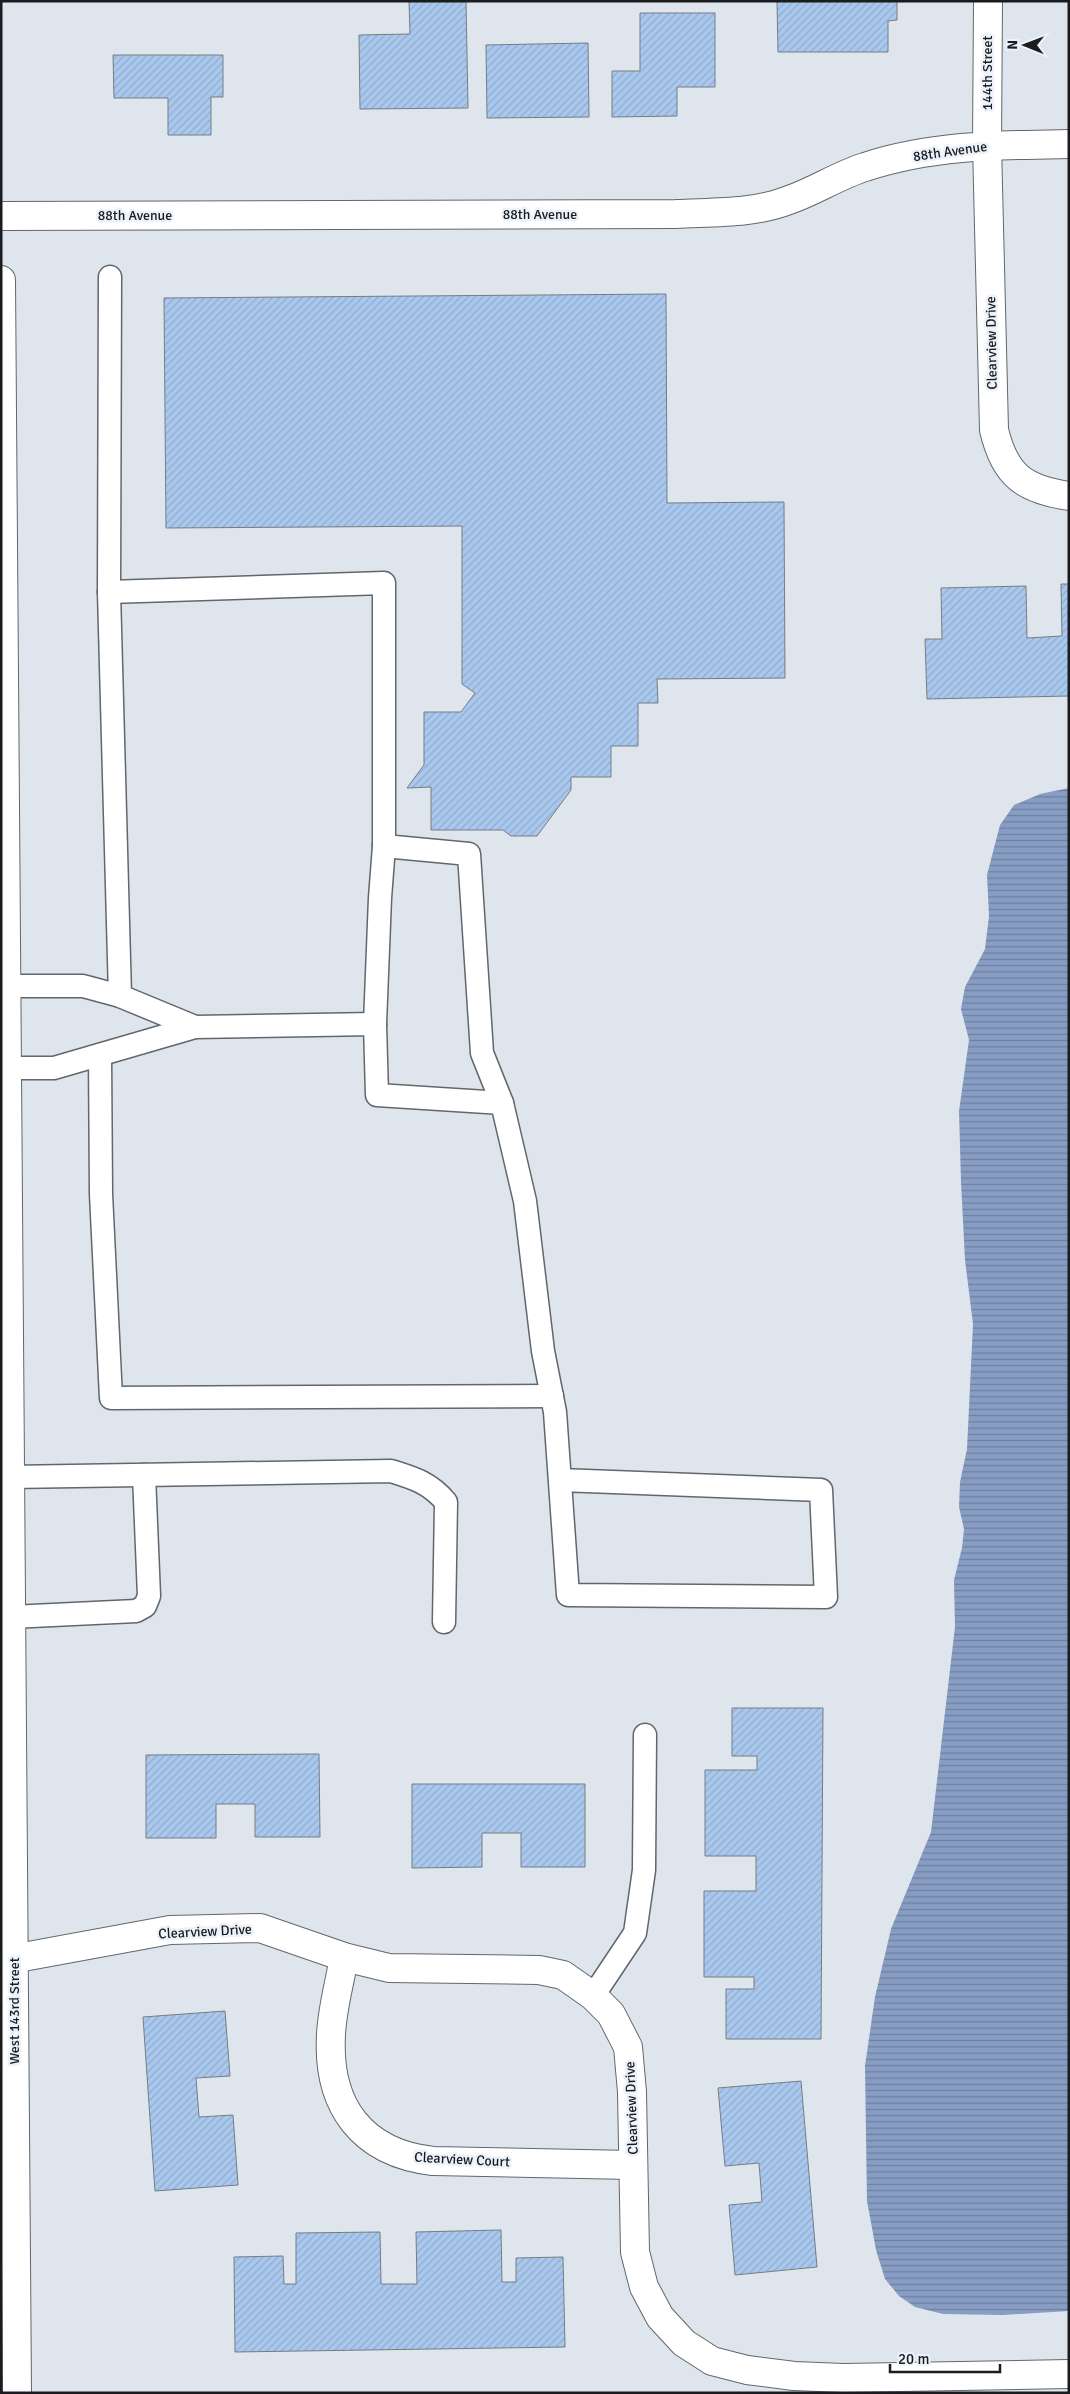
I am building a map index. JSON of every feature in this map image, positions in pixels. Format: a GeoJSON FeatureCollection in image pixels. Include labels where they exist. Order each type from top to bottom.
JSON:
{"type":"FeatureCollection","features":[{"type":"Feature","properties":{"kind":"street","name":"144th Street"},"geometry":{"type":"LineString","coordinates":[[987,145],[988,1]]}},
{"type":"Feature","properties":{"kind":"street","name":"88th Avenue"},"geometry":{"type":"LineString","coordinates":[[1,216],[676,214],[756,210],[788,201],[865,167],[923,153],[987,145],[1069,144]]}},
{"type":"Feature","properties":{"kind":"street","name":"Clearview Drive"},"geometry":{"type":"LineString","coordinates":[[987,145],[994,430],[999,452],[1012,472],[1029,487],[1069,496]]}},
{"type":"Feature","properties":{"kind":"street","name":"West 143rd Street"},"geometry":{"type":"LineString","coordinates":[[1,280],[11,1618],[8,1961],[17,2393]]}},
{"type":"Feature","properties":{"kind":"street","name":"Clearview Drive"},"geometry":{"type":"LineString","coordinates":[[8,1961],[170,1930],[260,1928],[344,1956],[388,1968],[539,1970],[563,1975],[593,1996],[611,2014],[628,2047],[632,2092],[635,2252],[644,2287],[660,2317],[684,2343],[712,2361],[757,2371],[794,2376],[843,2378],[1069,2374]]}},
{"type":"Feature","properties":{"kind":"street","name":"Clearview Court"},"geometry":{"type":"LineString","coordinates":[[344,1956],[331,2034],[331,2066],[337,2091],[348,2116],[361,2132],[376,2143],[413,2158],[433,2161],[632,2165]]}},
{"type":"Feature","properties":{"kind":"lane"},"geometry":{"type":"LineString","coordinates":[[110,277],[110,592],[120,996]]}},
{"type":"Feature","properties":{"kind":"lane"},"geometry":{"type":"LineString","coordinates":[[110,592],[384,583],[384,846],[375,1024],[377,1095],[502,1103]]}},
{"type":"Feature","properties":{"kind":"lane"},"geometry":{"type":"LineString","coordinates":[[384,846],[469,854],[482,1053],[502,1103],[525,1201],[543,1352],[555,1412],[568,1595],[826,1597],[821,1490],[560,1480]]}},
{"type":"Feature","properties":{"kind":"lane"},"geometry":{"type":"LineString","coordinates":[[6,986],[83,986],[120,996],[194,1027]]}},
{"type":"Feature","properties":{"kind":"lane"},"geometry":{"type":"LineString","coordinates":[[7,1068],[54,1068],[194,1027],[375,1024]]}},
{"type":"Feature","properties":{"kind":"lane"},"geometry":{"type":"LineString","coordinates":[[100,1055],[101,1194],[111,1398],[552,1396]]}},
{"type":"Feature","properties":{"kind":"lane"},"geometry":{"type":"LineString","coordinates":[[10,1477],[391,1471],[421,1480],[436,1490],[446,1502],[444,1622]]}},
{"type":"Feature","properties":{"kind":"lane"},"geometry":{"type":"LineString","coordinates":[[11,1618],[136,1611],[145,1606],[149,1596],[144,1475]]}},
{"type":"Feature","properties":{"kind":"lane"},"geometry":{"type":"LineString","coordinates":[[593,1996],[635,1933],[644,1870],[645,1735]]}},
{"type":"Feature","properties":{"kind":"water"},"geometry":{"type":"Polygon","coordinates":[[[1069,788],[1069,2311],[1003,2315],[943,2314],[915,2307],[899,2296],[885,2279],[876,2250],[867,2201],[865,2066],[875,1997],[891,1929],[931,1832],[955,1627],[954,1580],[962,1548],[964,1529],[959,1507],[960,1482],[967,1449],[973,1324],[965,1260],[959,1111],[969,1040],[961,1009],[965,987],[985,949],[989,916],[987,875],[1000,825],[1014,805],[1040,794],[1069,788]]]}},
{"type":"Feature","properties":{"kind":"building"},"geometry":{"type":"Polygon","coordinates":[[[409,1],[466,1],[468,108],[360,109],[359,35],[410,34],[409,1]]]}},
{"type":"Feature","properties":{"kind":"building"},"geometry":{"type":"Polygon","coordinates":[[[777,1],[897,1],[897,20],[888,21],[888,52],[778,52],[777,1]]]}},
{"type":"Feature","properties":{"kind":"building"},"geometry":{"type":"Polygon","coordinates":[[[640,13],[715,13],[715,87],[677,87],[677,116],[612,117],[612,71],[640,71],[640,13]]]}},
{"type":"Feature","properties":{"kind":"building"},"geometry":{"type":"Polygon","coordinates":[[[588,43],[589,117],[487,118],[486,45],[588,43]]]}},
{"type":"Feature","properties":{"kind":"building"},"geometry":{"type":"Polygon","coordinates":[[[113,55],[223,55],[223,97],[211,97],[211,135],[168,135],[168,98],[114,98],[113,55]]]}},
{"type":"Feature","properties":{"kind":"building"},"geometry":{"type":"Polygon","coordinates":[[[666,294],[667,503],[784,502],[785,678],[657,679],[658,703],[638,703],[638,746],[611,746],[611,777],[571,777],[571,790],[537,836],[511,836],[503,830],[431,830],[431,787],[407,788],[424,765],[424,712],[461,712],[475,693],[462,684],[462,526],[166,528],[164,298],[666,294]]]}},
{"type":"Feature","properties":{"kind":"building"},"geometry":{"type":"Polygon","coordinates":[[[1061,584],[1069,584],[1069,696],[927,699],[925,639],[942,639],[941,588],[1026,586],[1027,638],[1062,636],[1061,584]]]}},
{"type":"Feature","properties":{"kind":"building"},"geometry":{"type":"Polygon","coordinates":[[[732,1708],[823,1708],[821,2039],[726,2039],[726,1989],[754,1989],[754,1977],[704,1977],[704,1891],[756,1891],[756,1856],[705,1856],[705,1770],[757,1770],[757,1756],[732,1756],[732,1708]]]}},
{"type":"Feature","properties":{"kind":"building"},"geometry":{"type":"Polygon","coordinates":[[[319,1754],[320,1837],[255,1837],[255,1804],[216,1804],[216,1838],[146,1838],[146,1755],[319,1754]]]}},
{"type":"Feature","properties":{"kind":"building"},"geometry":{"type":"Polygon","coordinates":[[[412,1784],[585,1784],[585,1867],[521,1867],[521,1833],[482,1833],[482,1867],[412,1868],[412,1784]]]}},
{"type":"Feature","properties":{"kind":"building"},"geometry":{"type":"Polygon","coordinates":[[[225,2011],[230,2076],[196,2078],[199,2117],[233,2115],[238,2185],[155,2191],[143,2017],[225,2011]]]}},
{"type":"Feature","properties":{"kind":"building"},"geometry":{"type":"Polygon","coordinates":[[[801,2081],[817,2267],[735,2275],[729,2205],[762,2202],[759,2163],[725,2166],[718,2088],[801,2081]]]}},
{"type":"Feature","properties":{"kind":"building"},"geometry":{"type":"Polygon","coordinates":[[[501,2230],[502,2282],[516,2282],[516,2258],[563,2257],[565,2347],[235,2352],[234,2257],[283,2256],[284,2284],[296,2284],[296,2233],[380,2232],[381,2284],[417,2284],[416,2232],[501,2230]]]}}]}
